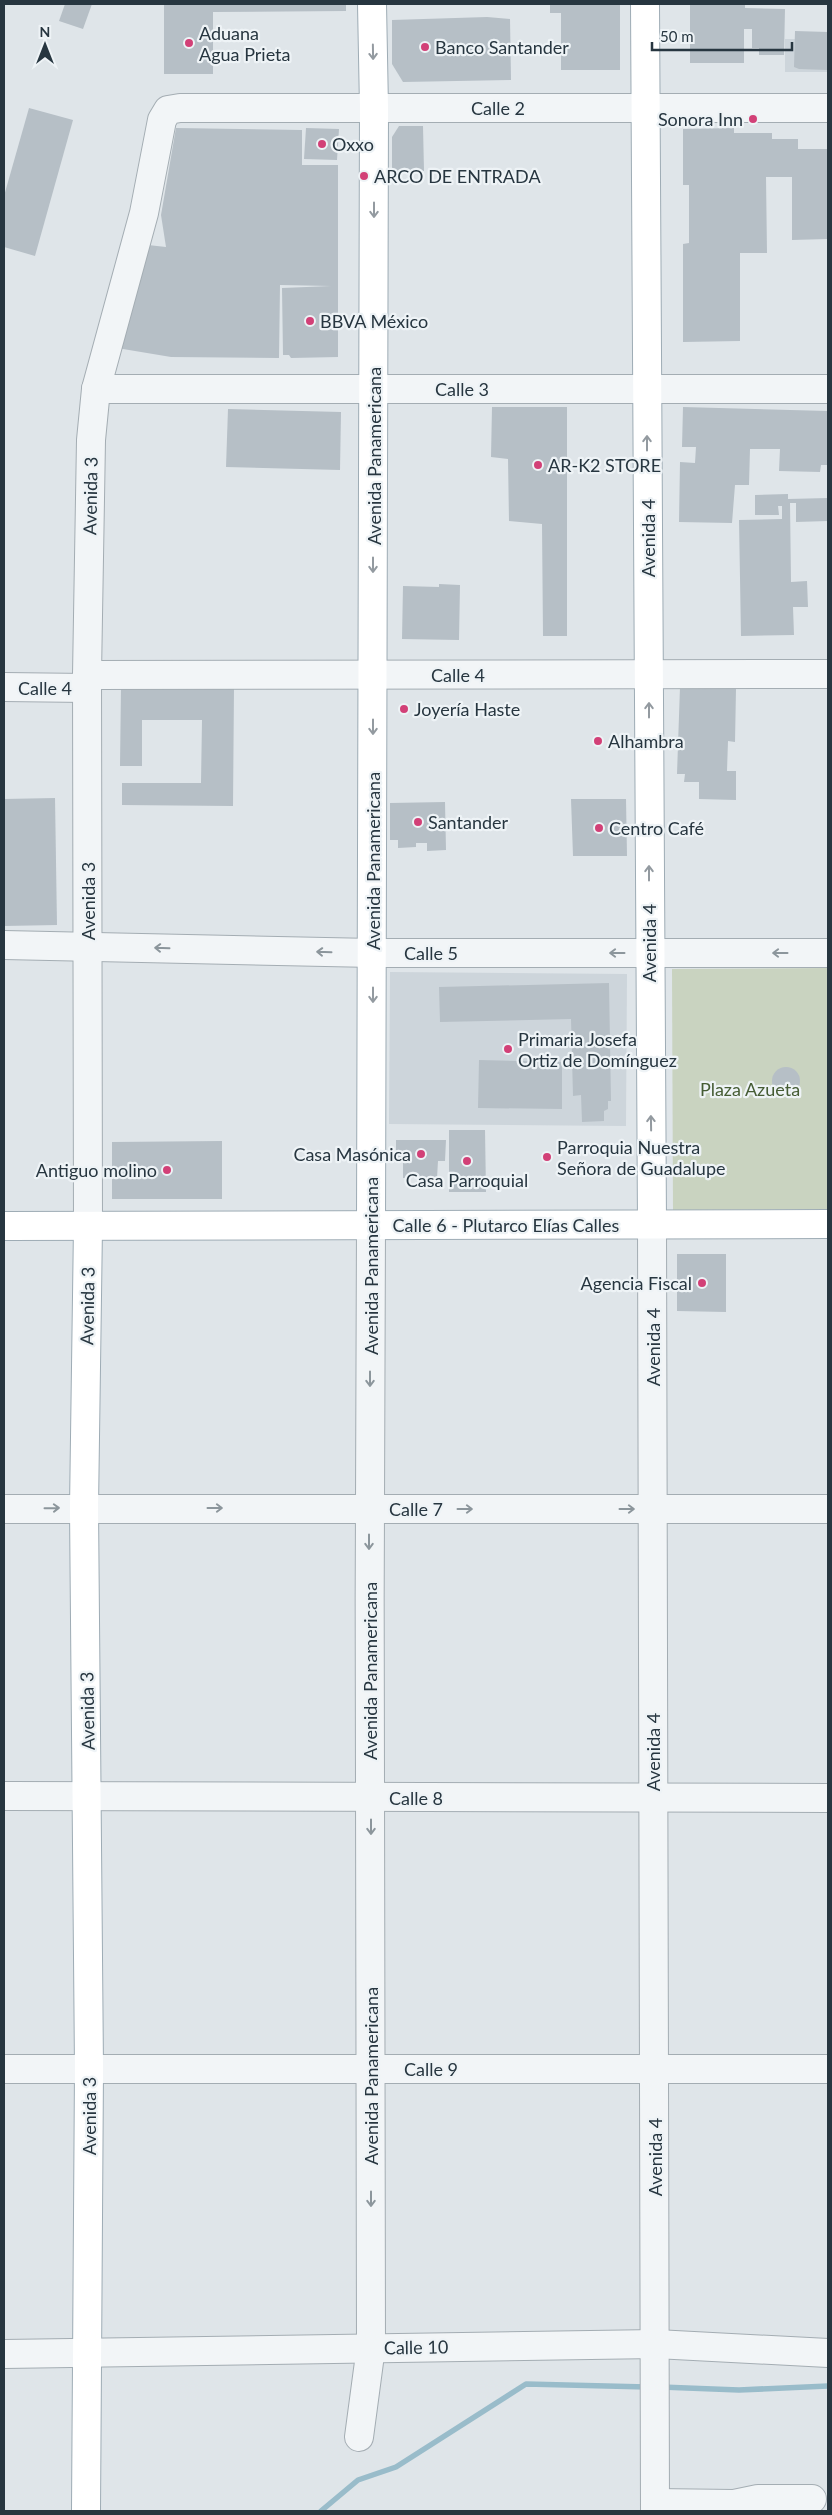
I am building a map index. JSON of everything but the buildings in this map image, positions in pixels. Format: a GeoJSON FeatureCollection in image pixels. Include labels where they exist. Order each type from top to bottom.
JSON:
{"type":"FeatureCollection","features":[{"type":"Feature","properties":{"kind":"main road","name":"Avenida Panamericana"},"geometry":{"type":"LineString","coordinates":[[371,1226],[374,389],[372,4]]}},
{"type":"Feature","properties":{"kind":"main road","name":"Avenida 4"},"geometry":{"type":"LineString","coordinates":[[645,4],[652,1224]]}},
{"type":"Feature","properties":{"kind":"main road","name":"Calle 6 - Plutarco Elías Calles"},"geometry":{"type":"LineString","coordinates":[[4,1226],[828,1224]]}},
{"type":"Feature","properties":{"kind":"main road","name":"Avenida 3"},"geometry":{"type":"LineString","coordinates":[[86,2511],[89,2069],[84,1508],[88,1226]]}},
{"type":"Feature","properties":{"kind":"street","name":"Calle 2"},"geometry":{"type":"LineString","coordinates":[[168,110],[180,108],[828,108]]}},
{"type":"Feature","properties":{"kind":"street","name":"Avenida 3"},"geometry":{"type":"LineString","coordinates":[[88,1226],[87,682],[91,440],[96,389],[144,213],[162,120],[168,110]]}},
{"type":"Feature","properties":{"kind":"street","name":"Calle 3"},"geometry":{"type":"LineString","coordinates":[[96,389],[828,389]]}},
{"type":"Feature","properties":{"kind":"street","name":"Calle 4"},"geometry":{"type":"LineString","coordinates":[[4,687],[87,682],[373,675],[828,674]]}},
{"type":"Feature","properties":{"kind":"street","name":"Calle 5"},"geometry":{"type":"LineString","coordinates":[[4,945],[373,953],[828,953]]}},
{"type":"Feature","properties":{"kind":"street","name":"Avenida 4"},"geometry":{"type":"LineString","coordinates":[[652,1224],[655,2507]]}},
{"type":"Feature","properties":{"kind":"street","name":"Avenida Panamericana"},"geometry":{"type":"LineString","coordinates":[[359,2437],[371,2347],[372,1798],[369,1508],[371,1226]]}},
{"type":"Feature","properties":{"kind":"street","name":"Calle 7"},"geometry":{"type":"LineString","coordinates":[[4,1509],[828,1508]]}},
{"type":"Feature","properties":{"kind":"street","name":"Calle 8"},"geometry":{"type":"LineString","coordinates":[[4,1796],[828,1798]]}},
{"type":"Feature","properties":{"kind":"street","name":"Calle 9"},"geometry":{"type":"LineString","coordinates":[[4,2069],[828,2069]]}},
{"type":"Feature","properties":{"kind":"street","name":"Calle 10"},"geometry":{"type":"LineString","coordinates":[[4,2354],[371,2347],[656,2349],[828,2353]]}},
{"type":"Feature","properties":{"kind":"street"},"geometry":{"type":"LineString","coordinates":[[655,2507],[734,2504],[758,2498],[812,2498]]}},
{"type":"Feature","properties":{"kind":"shaded area"},"geometry":{"type":"Polygon","coordinates":[[[785,39],[828,39],[828,72],[785,72],[785,39]]]}},
{"type":"Feature","properties":{"kind":"shaded area","name":"Primaria Josefa Ortiz de Domínguez"},"geometry":{"type":"Polygon","coordinates":[[[390,972],[627,974],[626,1126],[389,1124],[390,972]]]}},
{"type":"Feature","properties":{"kind":"green space","name":"Plaza Azueta"},"geometry":{"type":"Polygon","coordinates":[[[828,968],[828,1209],[673,1210],[672,969],[828,968]]]}},
{"type":"Feature","properties":{"kind":"waterway"},"geometry":{"type":"LineString","coordinates":[[321,2511],[358,2480],[396,2467],[526,2384],[647,2387]]}},
{"type":"Feature","properties":{"kind":"waterway"},"geometry":{"type":"LineString","coordinates":[[661,2387],[739,2390],[828,2386]]}},
{"type":"Feature","properties":{"kind":"place","name":"Aduana Agua Prieta"},"geometry":{"type":"Point","coordinates":[189,43]}},
{"type":"Feature","properties":{"kind":"place","name":"Banco Santander"},"geometry":{"type":"Point","coordinates":[425,47]}},
{"type":"Feature","properties":{"kind":"place","name":"Sonora Inn"},"geometry":{"type":"Point","coordinates":[753,119]}},
{"type":"Feature","properties":{"kind":"place","name":"Oxxo"},"geometry":{"type":"Point","coordinates":[322,144]}},
{"type":"Feature","properties":{"kind":"place","name":"ARCO DE ENTRADA"},"geometry":{"type":"Point","coordinates":[364,176]}},
{"type":"Feature","properties":{"kind":"place","name":"BBVA México"},"geometry":{"type":"Point","coordinates":[310,321]}},
{"type":"Feature","properties":{"kind":"place","name":"AR-K2 STORE"},"geometry":{"type":"Point","coordinates":[538,465]}},
{"type":"Feature","properties":{"kind":"place","name":"Joyería Haste"},"geometry":{"type":"Point","coordinates":[404,709]}},
{"type":"Feature","properties":{"kind":"place","name":"Alhambra"},"geometry":{"type":"Point","coordinates":[598,741]}},
{"type":"Feature","properties":{"kind":"place","name":"Santander"},"geometry":{"type":"Point","coordinates":[418,822]}},
{"type":"Feature","properties":{"kind":"place","name":"Centro Café"},"geometry":{"type":"Point","coordinates":[599,828]}},
{"type":"Feature","properties":{"kind":"place","name":"Primaria Josefa Ortiz de Domínguez"},"geometry":{"type":"Point","coordinates":[508,1049]}},
{"type":"Feature","properties":{"kind":"place","name":"Casa Masónica"},"geometry":{"type":"Point","coordinates":[421,1154]}},
{"type":"Feature","properties":{"kind":"place","name":"Parroquia Nuestra Señora de Guadalupe"},"geometry":{"type":"Point","coordinates":[547,1157]}},
{"type":"Feature","properties":{"kind":"place","name":"Casa Parroquial"},"geometry":{"type":"Point","coordinates":[467,1161]}},
{"type":"Feature","properties":{"kind":"place","name":"Antiguo molino"},"geometry":{"type":"Point","coordinates":[167,1170]}},
{"type":"Feature","properties":{"kind":"place","name":"Agencia Fiscal"},"geometry":{"type":"Point","coordinates":[702,1283]}}]}
